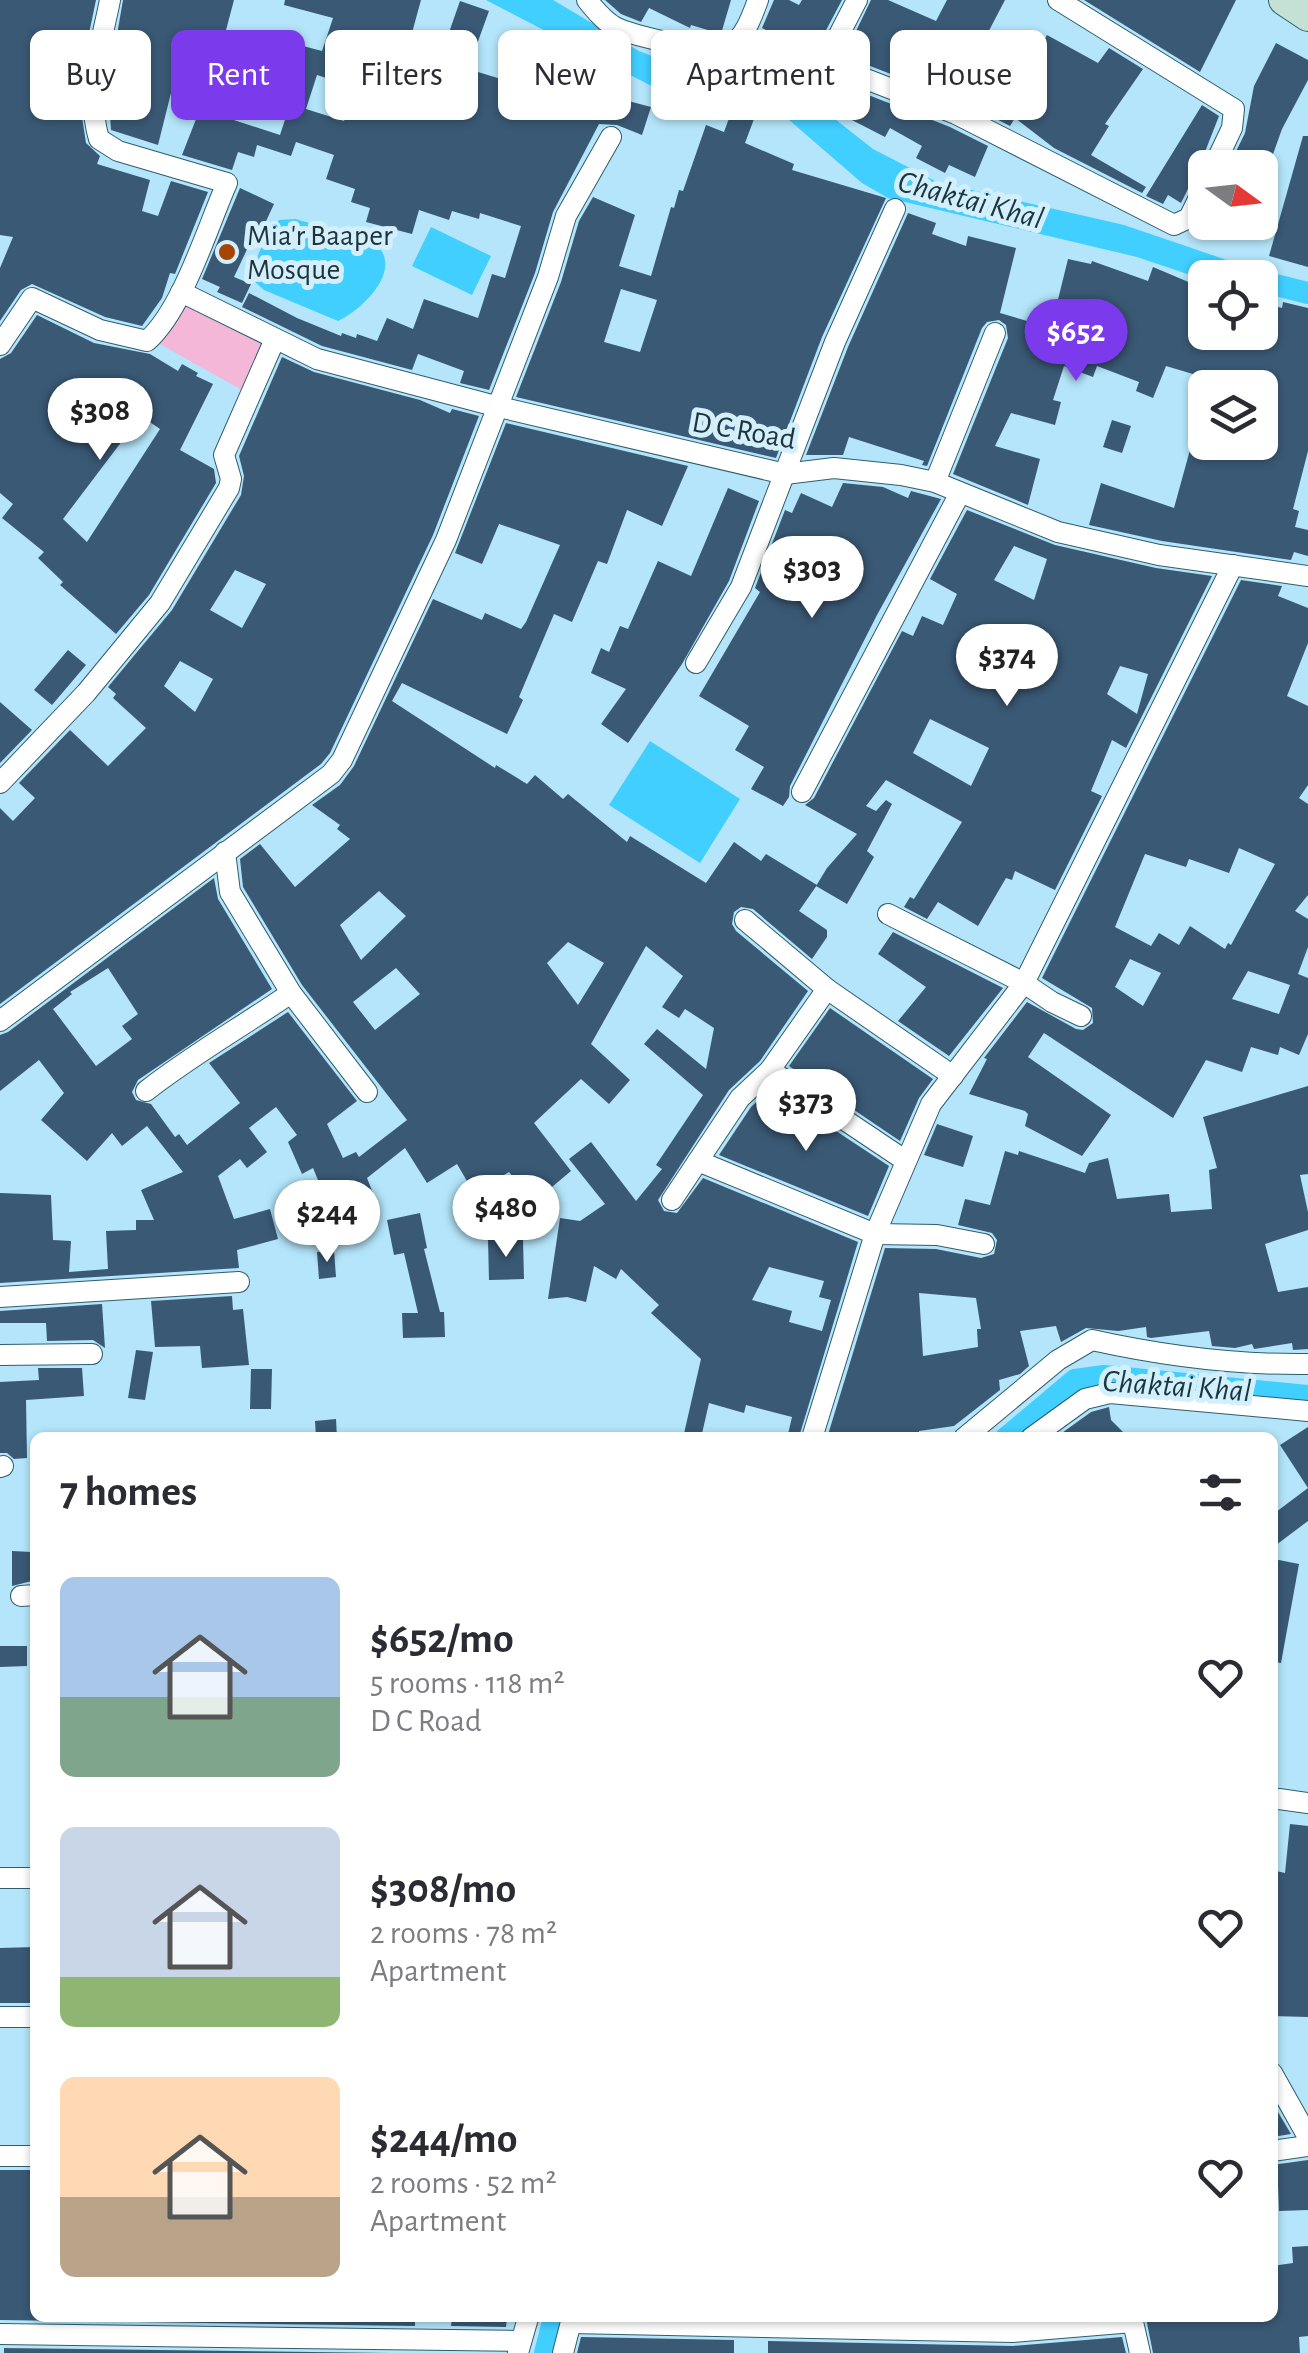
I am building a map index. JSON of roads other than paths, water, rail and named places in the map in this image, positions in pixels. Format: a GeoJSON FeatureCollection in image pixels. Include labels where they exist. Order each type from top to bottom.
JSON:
{"type":"FeatureCollection","features":[{"type":"Feature","properties":{"kind":"main road"},"geometry":{"type":"LineString","coordinates":[[1284,0],[1308,16]]}},
{"type":"Feature","properties":{"kind":"street"},"geometry":{"type":"LineString","coordinates":[[0,345],[32,298],[100,330],[147,341],[181,292],[227,183],[118,151],[99,138],[92,103],[110,0]]}},
{"type":"Feature","properties":{"kind":"street"},"geometry":{"type":"LineString","coordinates":[[587,0],[616,28],[706,50],[725,50],[735,44],[747,26],[758,0]]}},
{"type":"Feature","properties":{"kind":"street"},"geometry":{"type":"LineString","coordinates":[[857,0],[828,56],[835,66],[956,114],[1174,226],[1188,219]]}},
{"type":"Feature","properties":{"kind":"street"},"geometry":{"type":"LineString","coordinates":[[1058,0],[1234,109],[1232,128],[1222,150]]}},
{"type":"Feature","properties":{"kind":"street"},"geometry":{"type":"LineString","coordinates":[[0,1021],[331,774],[342,760],[446,540],[548,277],[566,216],[611,136]]}},
{"type":"Feature","properties":{"kind":"street"},"geometry":{"type":"LineString","coordinates":[[696,663],[741,587],[835,342],[895,209]]}},
{"type":"Feature","properties":{"kind":"street","name":"D C Road"},"geometry":{"type":"LineString","coordinates":[[181,292],[317,359],[499,407],[785,474],[834,468],[934,482],[1058,532],[1159,555],[1308,576]]}},
{"type":"Feature","properties":{"kind":"street"},"geometry":{"type":"LineString","coordinates":[[934,482],[995,333]]}},
{"type":"Feature","properties":{"kind":"street"},"geometry":{"type":"LineString","coordinates":[[0,784],[86,693],[160,603],[229,488],[231,479],[224,455],[275,339]]}},
{"type":"Feature","properties":{"kind":"street"},"geometry":{"type":"LineString","coordinates":[[802,792],[960,493]]}},
{"type":"Feature","properties":{"kind":"street"},"geometry":{"type":"LineString","coordinates":[[814,1432],[875,1234],[931,1104],[1024,982],[1233,566]]}},
{"type":"Feature","properties":{"kind":"street"},"geometry":{"type":"LineString","coordinates":[[225,852],[230,892],[291,992],[367,1092]]}},
{"type":"Feature","properties":{"kind":"street"},"geometry":{"type":"LineString","coordinates":[[888,914],[1024,982],[1081,1016]]}},
{"type":"Feature","properties":{"kind":"street"},"geometry":{"type":"LineString","coordinates":[[745,920],[827,989],[953,1076]]}},
{"type":"Feature","properties":{"kind":"street"},"geometry":{"type":"LineString","coordinates":[[672,1200],[740,1098],[770,1070],[827,989]]}},
{"type":"Feature","properties":{"kind":"street"},"geometry":{"type":"LineString","coordinates":[[146,1091],[192,1055],[291,992]]}},
{"type":"Feature","properties":{"kind":"street"},"geometry":{"type":"LineString","coordinates":[[770,1070],[906,1162]]}},
{"type":"Feature","properties":{"kind":"street"},"geometry":{"type":"LineString","coordinates":[[698,1161],[875,1234],[937,1235],[984,1244]]}},
{"type":"Feature","properties":{"kind":"street"},"geometry":{"type":"LineString","coordinates":[[0,1297],[239,1282]]}},
{"type":"Feature","properties":{"kind":"street"},"geometry":{"type":"LineString","coordinates":[[971,1432],[1058,1360],[1092,1340],[1166,1357],[1251,1365],[1308,1364]]}},
{"type":"Feature","properties":{"kind":"street"},"geometry":{"type":"LineString","coordinates":[[0,1355],[92,1354]]}},
{"type":"Feature","properties":{"kind":"street"},"geometry":{"type":"LineString","coordinates":[[1040,1432],[1085,1399],[1110,1393],[1308,1410]]}},
{"type":"Feature","properties":{"kind":"street"},"geometry":{"type":"LineString","coordinates":[[1280,1799],[1308,1803]]}},
{"type":"Feature","properties":{"kind":"street"},"geometry":{"type":"LineString","coordinates":[[0,1878],[30,1878]]}},
{"type":"Feature","properties":{"kind":"street"},"geometry":{"type":"LineString","coordinates":[[0,2017],[30,2017]]}},
{"type":"Feature","properties":{"kind":"street"},"geometry":{"type":"LineString","coordinates":[[1278,2084],[1308,2136]]}},
{"type":"Feature","properties":{"kind":"street"},"geometry":{"type":"LineString","coordinates":[[1278,2150],[1308,2146]]}},
{"type":"Feature","properties":{"kind":"street"},"geometry":{"type":"LineString","coordinates":[[0,2156],[30,2156]]}},
{"type":"Feature","properties":{"kind":"street"},"geometry":{"type":"LineString","coordinates":[[0,2334],[519,2347],[527,2322]]}},
{"type":"Feature","properties":{"kind":"street"},"geometry":{"type":"LineString","coordinates":[[563,2353],[571,2322]]}},
{"type":"Feature","properties":{"kind":"street"},"geometry":{"type":"LineString","coordinates":[[646,2322],[1013,2332],[1112,2322]]}},
{"type":"Feature","properties":{"kind":"street"},"geometry":{"type":"LineString","coordinates":[[1132,2322],[1140,2353]]}},
{"type":"Feature","properties":{"kind":"water"},"geometry":{"type":"Polygon","coordinates":[[[486,0],[553,0],[604,30],[544,30],[486,0]]]}},
{"type":"Feature","properties":{"kind":"water"},"geometry":{"type":"Polygon","coordinates":[[[631,46],[651,56],[651,86],[631,75],[631,46]]]}},
{"type":"Feature","properties":{"kind":"water"},"geometry":{"type":"Polygon","coordinates":[[[789,120],[836,120],[873,149],[937,182],[1124,225],[1227,260],[1188,260],[1188,274],[1137,257],[888,198],[862,183],[789,120]]]}},
{"type":"Feature","properties":{"kind":"water"},"geometry":{"type":"Polygon","coordinates":[[[296,219],[365,237],[382,251],[385,263],[378,287],[358,308],[338,321],[264,290],[255,282],[258,257],[269,235],[279,220],[296,219]]]}},
{"type":"Feature","properties":{"kind":"water"},"geometry":{"type":"Polygon","coordinates":[[[431,227],[491,256],[472,295],[412,266],[431,227]]]}},
{"type":"Feature","properties":{"kind":"water"},"geometry":{"type":"Polygon","coordinates":[[[650,741],[740,799],[700,863],[609,805],[650,741]]]}},
{"type":"Feature","properties":{"kind":"waterway","name":"Chaktai Khal"},"geometry":{"type":"LineString","coordinates":[[1278,286],[1308,293]]}},
{"type":"Feature","properties":{"kind":"waterway","name":"Chaktai Khal"},"geometry":{"type":"LineString","coordinates":[[1013,1432],[1075,1380],[1104,1376],[1308,1396]]}},
{"type":"Feature","properties":{"kind":"waterway","name":"Chaktai Khal"},"geometry":{"type":"LineString","coordinates":[[545,2353],[553,2322]]}},
{"type":"Feature","properties":{"kind":"place","name":"Mia'r Baaper Mosque"},"geometry":{"type":"Point","coordinates":[227,252]}}]}
